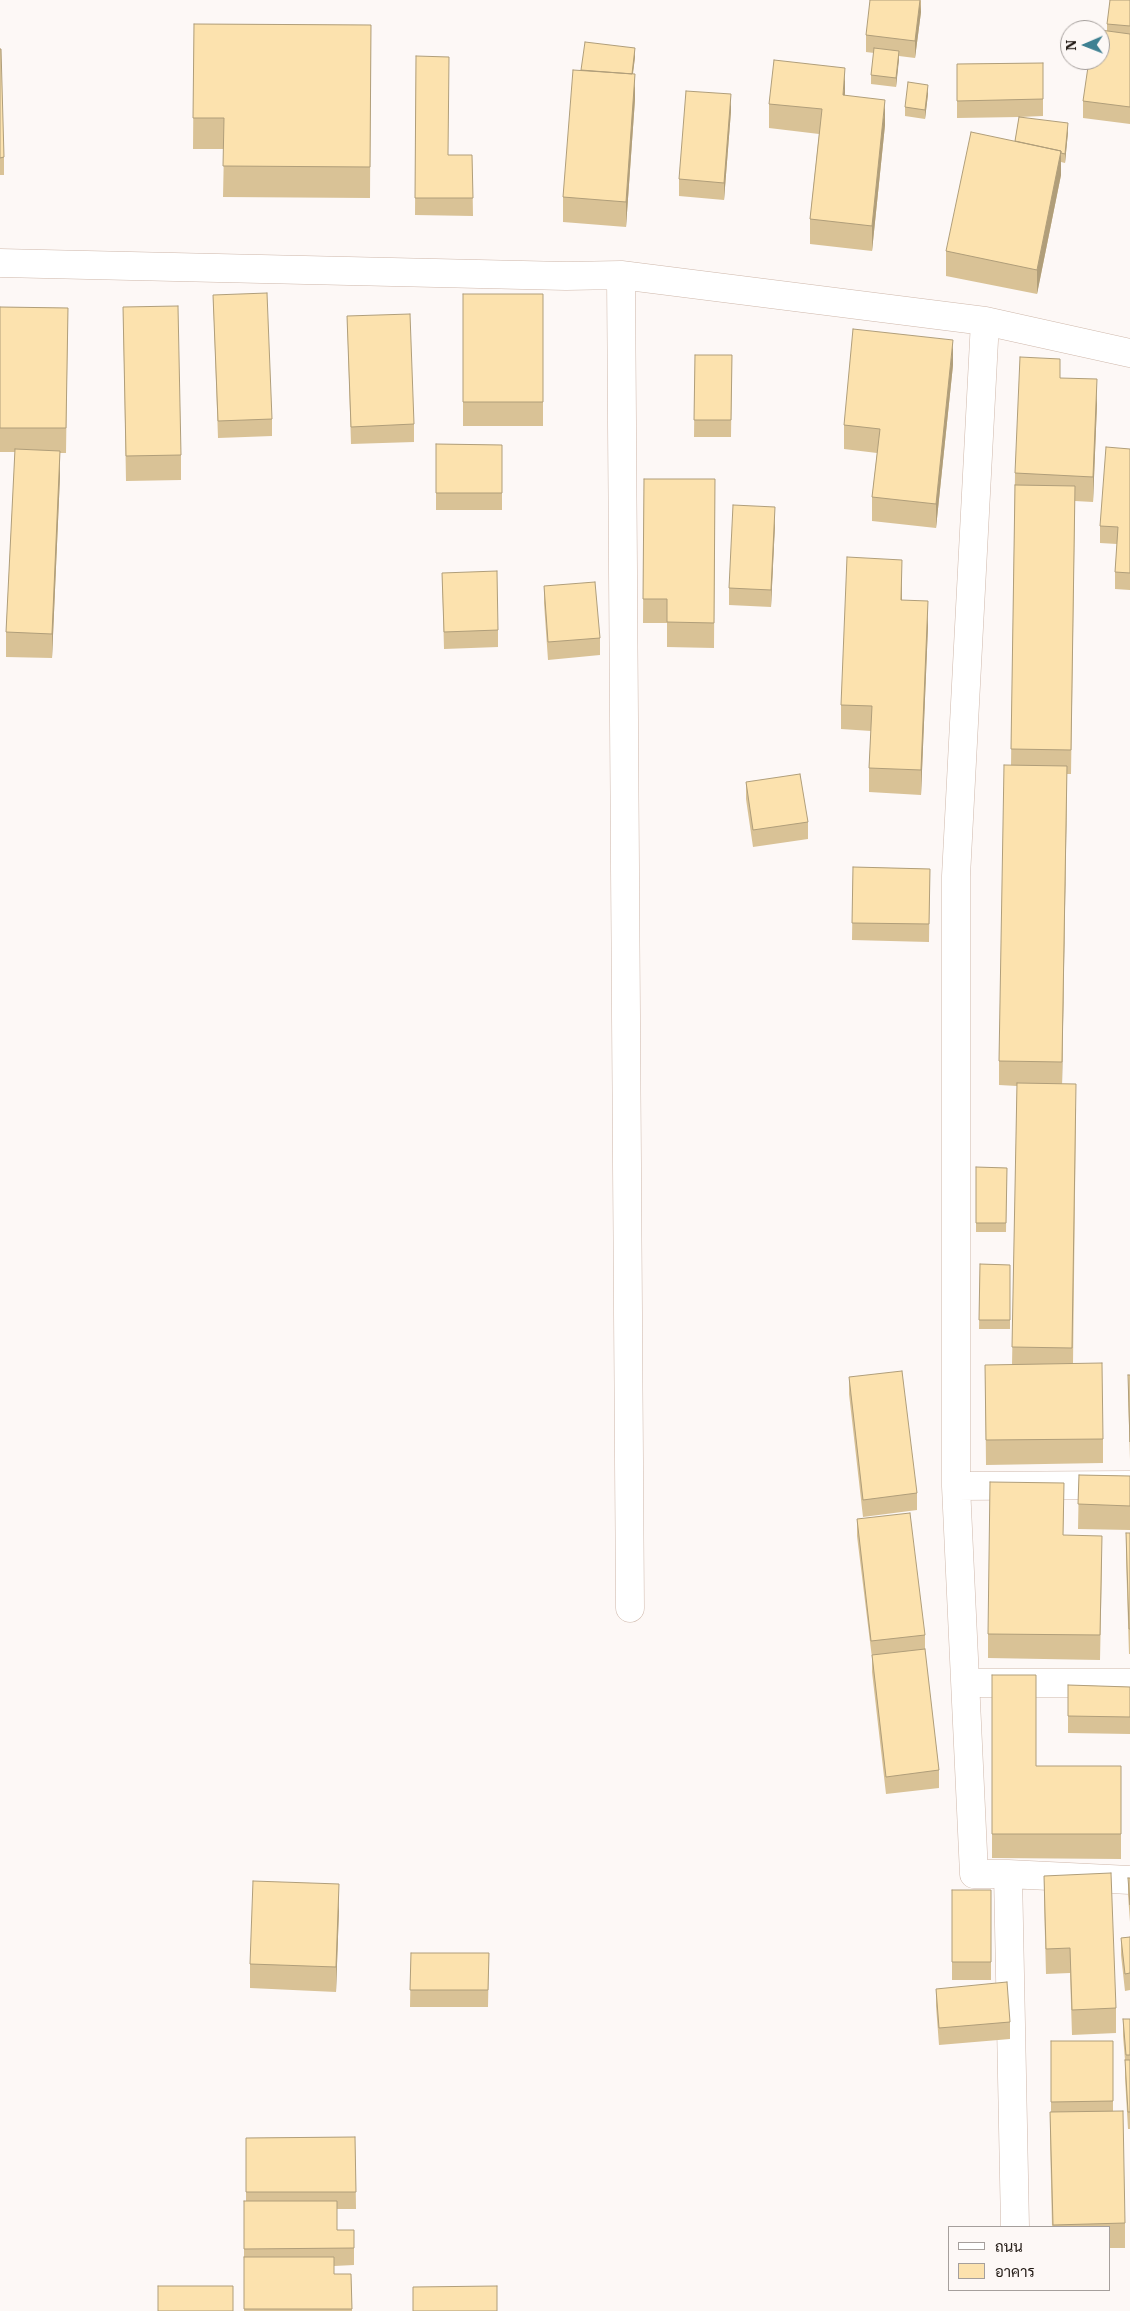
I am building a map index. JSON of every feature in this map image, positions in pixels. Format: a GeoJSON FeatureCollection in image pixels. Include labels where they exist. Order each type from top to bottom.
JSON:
{"type":"FeatureCollection","features":[{"type":"Feature","properties":{"kind":"street"},"geometry":{"type":"LineString","coordinates":[[0,263],[566,276],[621,275],[984,321],[1130,353]]}},
{"type":"Feature","properties":{"kind":"street"},"geometry":{"type":"LineString","coordinates":[[621,275],[630,1608]]}},
{"type":"Feature","properties":{"kind":"street"},"geometry":{"type":"LineString","coordinates":[[984,321],[956,876],[956,1486],[974,1874],[1130,1880]]}},
{"type":"Feature","properties":{"kind":"street"},"geometry":{"type":"LineString","coordinates":[[956,1486],[1130,1485]]}},
{"type":"Feature","properties":{"kind":"street"},"geometry":{"type":"LineString","coordinates":[[966,1683],[1130,1683]]}},
{"type":"Feature","properties":{"kind":"street"},"geometry":{"type":"LineString","coordinates":[[1008,1874],[1014,2226]]}},
{"type":"Feature","properties":{"kind":"building"},"geometry":{"type":"Polygon","coordinates":[[[870,0],[920,0],[915,41],[866,35],[870,0]]]}},
{"type":"Feature","properties":{"kind":"building"},"geometry":{"type":"Polygon","coordinates":[[[1110,0],[1130,0],[1130,26],[1110,24],[1110,20],[1108,20],[1110,0]]]}},
{"type":"Feature","properties":{"kind":"building"},"geometry":{"type":"Polygon","coordinates":[[[194,24],[371,25],[370,167],[223,166],[224,118],[193,118],[194,24]]]}},
{"type":"Feature","properties":{"kind":"building"},"geometry":{"type":"Polygon","coordinates":[[[1110,31],[1130,34],[1130,107],[1083,101],[1088,70],[1110,70],[1110,31]]]}},
{"type":"Feature","properties":{"kind":"building"},"geometry":{"type":"Polygon","coordinates":[[[585,42],[635,48],[632,74],[581,70],[585,42]]]}},
{"type":"Feature","properties":{"kind":"building"},"geometry":{"type":"Polygon","coordinates":[[[874,48],[899,51],[896,78],[871,75],[874,48]]]}},
{"type":"Feature","properties":{"kind":"building"},"geometry":{"type":"Polygon","coordinates":[[[0,49],[4,157],[0,158],[0,49]]]}},
{"type":"Feature","properties":{"kind":"building"},"geometry":{"type":"Polygon","coordinates":[[[416,56],[449,57],[448,155],[472,155],[473,198],[415,198],[416,56]]]}},
{"type":"Feature","properties":{"kind":"building"},"geometry":{"type":"Polygon","coordinates":[[[774,60],[845,68],[843,95],[885,100],[872,226],[810,219],[822,109],[769,104],[774,60]]]}},
{"type":"Feature","properties":{"kind":"building"},"geometry":{"type":"Polygon","coordinates":[[[1043,63],[1043,99],[957,101],[957,64],[1043,63]]]}},
{"type":"Feature","properties":{"kind":"building"},"geometry":{"type":"Polygon","coordinates":[[[573,70],[635,74],[626,202],[563,197],[573,70]]]}},
{"type":"Feature","properties":{"kind":"building"},"geometry":{"type":"Polygon","coordinates":[[[908,82],[928,85],[925,110],[905,107],[908,82]]]}},
{"type":"Feature","properties":{"kind":"building"},"geometry":{"type":"Polygon","coordinates":[[[686,91],[731,94],[724,183],[679,179],[686,91]]]}},
{"type":"Feature","properties":{"kind":"building"},"geometry":{"type":"Polygon","coordinates":[[[1019,117],[1068,123],[1065,154],[1061,153],[1061,151],[1015,141],[1019,117]]]}},
{"type":"Feature","properties":{"kind":"building"},"geometry":{"type":"Polygon","coordinates":[[[971,132],[1061,151],[1037,270],[946,251],[971,132]]]}},
{"type":"Feature","properties":{"kind":"building"},"geometry":{"type":"Polygon","coordinates":[[[267,293],[272,419],[218,421],[213,295],[267,293]]]}},
{"type":"Feature","properties":{"kind":"building"},"geometry":{"type":"Polygon","coordinates":[[[463,294],[543,294],[543,402],[463,402],[463,294]]]}},
{"type":"Feature","properties":{"kind":"building"},"geometry":{"type":"Polygon","coordinates":[[[178,306],[181,455],[126,456],[123,307],[178,306]]]}},
{"type":"Feature","properties":{"kind":"building"},"geometry":{"type":"Polygon","coordinates":[[[0,307],[68,308],[66,428],[0,428],[0,307]]]}},
{"type":"Feature","properties":{"kind":"building"},"geometry":{"type":"Polygon","coordinates":[[[410,314],[414,424],[351,427],[347,316],[410,314]]]}},
{"type":"Feature","properties":{"kind":"building"},"geometry":{"type":"Polygon","coordinates":[[[853,329],[953,340],[936,504],[872,497],[880,429],[844,425],[853,329]]]}},
{"type":"Feature","properties":{"kind":"building"},"geometry":{"type":"Polygon","coordinates":[[[695,355],[732,355],[731,420],[694,420],[695,355]]]}},
{"type":"Feature","properties":{"kind":"building"},"geometry":{"type":"Polygon","coordinates":[[[1020,357],[1060,359],[1060,378],[1097,379],[1093,477],[1015,473],[1020,357]]]}},
{"type":"Feature","properties":{"kind":"building"},"geometry":{"type":"Polygon","coordinates":[[[436,444],[502,445],[502,493],[436,493],[436,444]]]}},
{"type":"Feature","properties":{"kind":"building"},"geometry":{"type":"Polygon","coordinates":[[[1106,447],[1130,449],[1130,573],[1115,572],[1118,527],[1100,526],[1106,447]]]}},
{"type":"Feature","properties":{"kind":"building"},"geometry":{"type":"Polygon","coordinates":[[[15,449],[60,451],[52,634],[6,632],[15,449]]]}},
{"type":"Feature","properties":{"kind":"building"},"geometry":{"type":"Polygon","coordinates":[[[644,479],[715,479],[714,623],[667,622],[667,599],[643,599],[644,479]]]}},
{"type":"Feature","properties":{"kind":"building"},"geometry":{"type":"Polygon","coordinates":[[[1015,485],[1075,486],[1071,750],[1011,749],[1015,485]]]}},
{"type":"Feature","properties":{"kind":"building"},"geometry":{"type":"Polygon","coordinates":[[[733,505],[775,507],[771,590],[729,588],[733,505]]]}},
{"type":"Feature","properties":{"kind":"building"},"geometry":{"type":"Polygon","coordinates":[[[847,557],[902,560],[901,600],[928,601],[921,770],[869,768],[872,706],[841,705],[847,557]]]}},
{"type":"Feature","properties":{"kind":"building"},"geometry":{"type":"Polygon","coordinates":[[[497,571],[498,630],[444,632],[442,573],[497,571]]]}},
{"type":"Feature","properties":{"kind":"building"},"geometry":{"type":"Polygon","coordinates":[[[595,582],[600,638],[548,642],[544,586],[595,582]]]}},
{"type":"Feature","properties":{"kind":"building"},"geometry":{"type":"Polygon","coordinates":[[[1004,765],[1067,766],[1062,1062],[999,1061],[1004,765]]]}},
{"type":"Feature","properties":{"kind":"building"},"geometry":{"type":"Polygon","coordinates":[[[800,774],[808,822],[753,830],[746,782],[800,774]]]}},
{"type":"Feature","properties":{"kind":"building"},"geometry":{"type":"Polygon","coordinates":[[[853,867],[930,869],[929,924],[852,923],[853,867]]]}},
{"type":"Feature","properties":{"kind":"building"},"geometry":{"type":"Polygon","coordinates":[[[1017,1083],[1076,1084],[1072,1348],[1012,1347],[1017,1083]]]}},
{"type":"Feature","properties":{"kind":"building"},"geometry":{"type":"Polygon","coordinates":[[[976,1167],[1007,1168],[1006,1223],[976,1223],[976,1167]]]}},
{"type":"Feature","properties":{"kind":"building"},"geometry":{"type":"Polygon","coordinates":[[[980,1264],[1010,1265],[1010,1320],[979,1320],[980,1264]]]}},
{"type":"Feature","properties":{"kind":"building"},"geometry":{"type":"Polygon","coordinates":[[[1102,1363],[1103,1439],[986,1440],[985,1365],[1102,1363]]]}},
{"type":"Feature","properties":{"kind":"building"},"geometry":{"type":"Polygon","coordinates":[[[902,1371],[917,1493],[863,1500],[849,1377],[902,1371]]]}},
{"type":"Feature","properties":{"kind":"building"},"geometry":{"type":"Polygon","coordinates":[[[1128,1375],[1130,1375],[1130,1442],[1128,1375]]]}},
{"type":"Feature","properties":{"kind":"building"},"geometry":{"type":"Polygon","coordinates":[[[1079,1475],[1130,1476],[1130,1506],[1078,1504],[1079,1475]]]}},
{"type":"Feature","properties":{"kind":"building"},"geometry":{"type":"Polygon","coordinates":[[[990,1482],[1064,1483],[1063,1535],[1102,1536],[1100,1635],[988,1634],[990,1482]]]}},
{"type":"Feature","properties":{"kind":"building"},"geometry":{"type":"Polygon","coordinates":[[[910,1513],[925,1635],[871,1641],[857,1519],[910,1513]]]}},
{"type":"Feature","properties":{"kind":"building"},"geometry":{"type":"Polygon","coordinates":[[[1126,1533],[1130,1533],[1130,1629],[1129,1629],[1126,1533]]]}},
{"type":"Feature","properties":{"kind":"building"},"geometry":{"type":"Polygon","coordinates":[[[925,1649],[939,1770],[886,1777],[872,1655],[925,1649]]]}},
{"type":"Feature","properties":{"kind":"building"},"geometry":{"type":"Polygon","coordinates":[[[992,1675],[1036,1675],[1036,1766],[1121,1766],[1121,1834],[992,1834],[992,1675]]]}},
{"type":"Feature","properties":{"kind":"building"},"geometry":{"type":"Polygon","coordinates":[[[1068,1685],[1130,1687],[1130,1717],[1068,1716],[1068,1685]]]}},
{"type":"Feature","properties":{"kind":"building"},"geometry":{"type":"Polygon","coordinates":[[[1111,1873],[1116,2008],[1072,2010],[1070,1948],[1046,1949],[1044,1876],[1111,1873]]]}},
{"type":"Feature","properties":{"kind":"building"},"geometry":{"type":"Polygon","coordinates":[[[1128,1878],[1130,1878],[1130,1905],[1128,1878]]]}},
{"type":"Feature","properties":{"kind":"building"},"geometry":{"type":"Polygon","coordinates":[[[253,1881],[339,1884],[336,1967],[250,1964],[253,1881]]]}},
{"type":"Feature","properties":{"kind":"building"},"geometry":{"type":"Polygon","coordinates":[[[952,1890],[991,1890],[991,1962],[952,1962],[952,1890]]]}},
{"type":"Feature","properties":{"kind":"building"},"geometry":{"type":"Polygon","coordinates":[[[1130,1937],[1130,1973],[1125,1974],[1121,1938],[1130,1937]]]}},
{"type":"Feature","properties":{"kind":"building"},"geometry":{"type":"Polygon","coordinates":[[[411,1953],[489,1953],[488,1990],[410,1990],[411,1953]]]}},
{"type":"Feature","properties":{"kind":"building"},"geometry":{"type":"Polygon","coordinates":[[[1007,1982],[1010,2022],[939,2028],[936,1989],[1007,1982]]]}},
{"type":"Feature","properties":{"kind":"building"},"geometry":{"type":"Polygon","coordinates":[[[1123,2019],[1130,2019],[1130,2055],[1126,2055],[1123,2019]]]}},
{"type":"Feature","properties":{"kind":"building"},"geometry":{"type":"Polygon","coordinates":[[[1051,2041],[1113,2041],[1113,2101],[1051,2102],[1051,2041]]]}},
{"type":"Feature","properties":{"kind":"building"},"geometry":{"type":"Polygon","coordinates":[[[1125,2060],[1130,2060],[1130,2112],[1128,2112],[1125,2060]]]}},
{"type":"Feature","properties":{"kind":"building"},"geometry":{"type":"Polygon","coordinates":[[[1123,2111],[1125,2223],[1053,2225],[1050,2112],[1123,2111]]]}},
{"type":"Feature","properties":{"kind":"building"},"geometry":{"type":"Polygon","coordinates":[[[355,2137],[356,2192],[246,2192],[246,2138],[355,2137]]]}},
{"type":"Feature","properties":{"kind":"building"},"geometry":{"type":"Polygon","coordinates":[[[244,2201],[337,2201],[337,2230],[354,2230],[354,2248],[244,2249],[244,2201]]]}},
{"type":"Feature","properties":{"kind":"building"},"geometry":{"type":"Polygon","coordinates":[[[244,2257],[334,2257],[334,2274],[351,2274],[352,2309],[244,2309],[244,2257]]]}},
{"type":"Feature","properties":{"kind":"building"},"geometry":{"type":"Polygon","coordinates":[[[158,2286],[233,2286],[233,2311],[158,2311],[158,2286]]]}},
{"type":"Feature","properties":{"kind":"building"},"geometry":{"type":"Polygon","coordinates":[[[497,2286],[497,2311],[413,2311],[413,2287],[497,2286]]]}}]}
